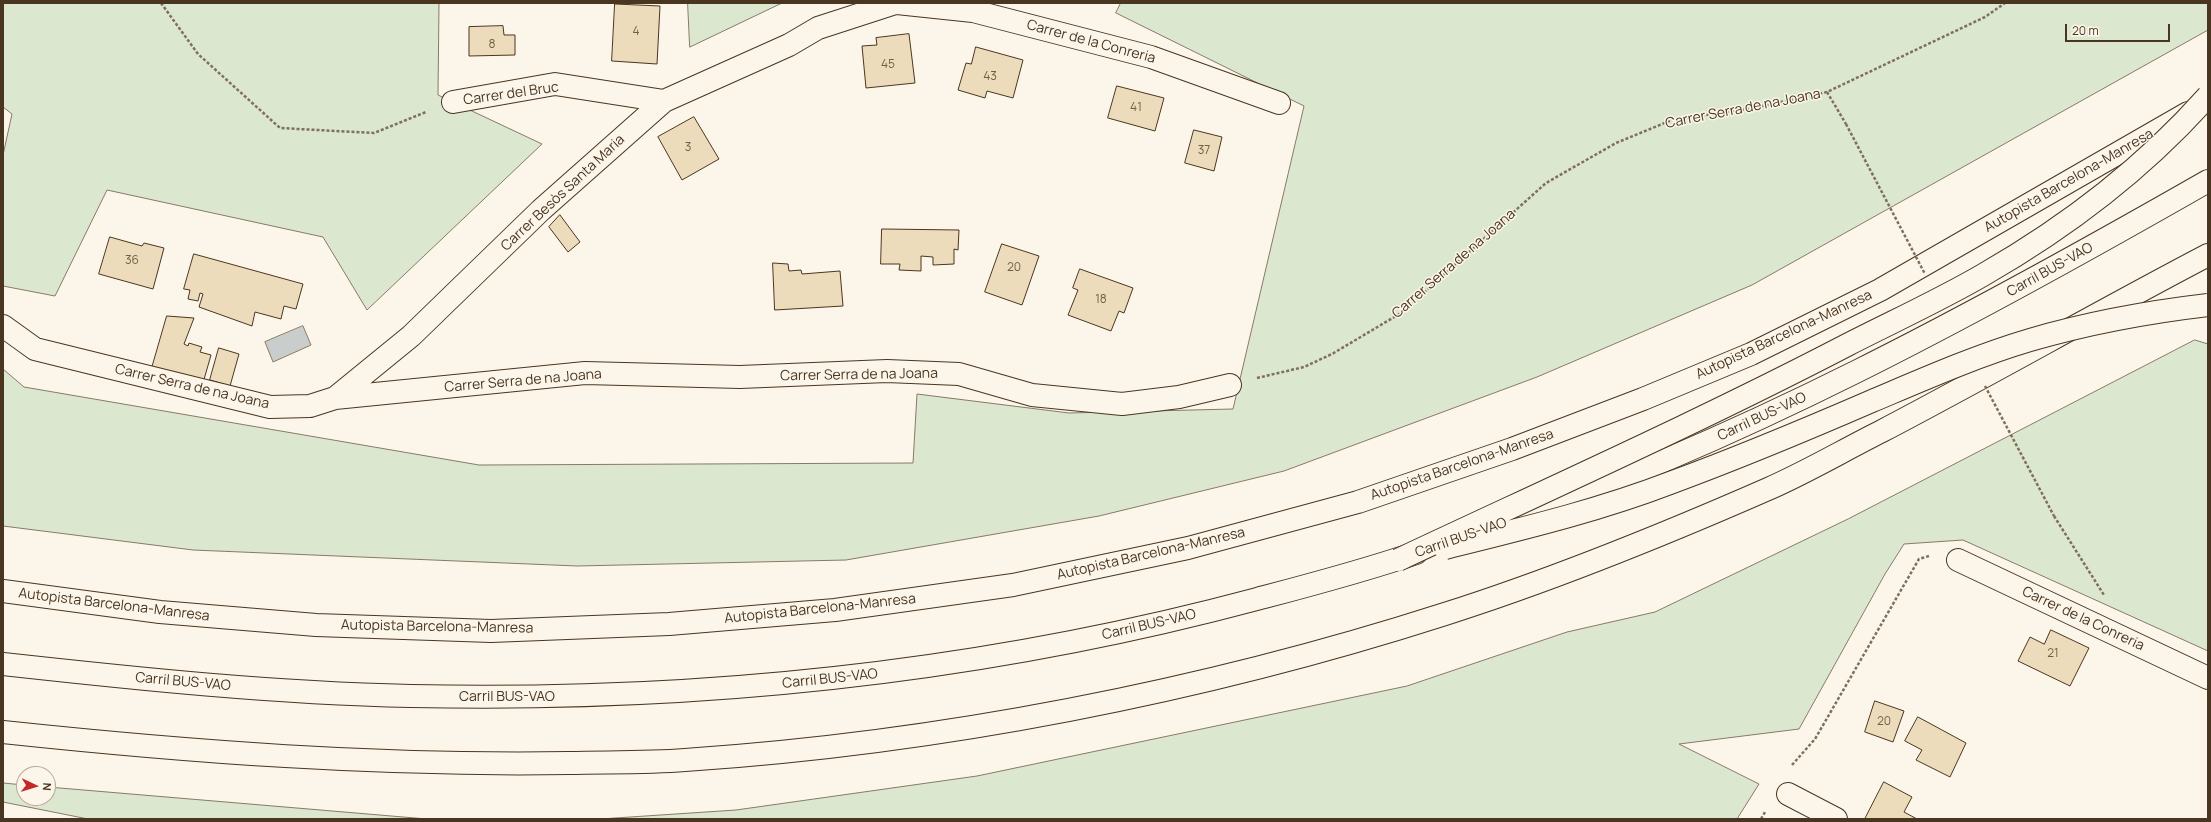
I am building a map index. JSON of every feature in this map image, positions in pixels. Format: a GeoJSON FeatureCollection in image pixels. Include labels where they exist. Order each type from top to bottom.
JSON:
{"type":"FeatureCollection","features":[{"type":"Feature","properties":{"kind":"main road","name":"Carrer de la Conreria"},"geometry":{"type":"LineString","coordinates":[[818,28],[896,3],[973,10],[1151,57],[1279,103]]}},
{"type":"Feature","properties":{"kind":"main road","name":"Carrer Besòs Santa Maria"},"geometry":{"type":"LineString","coordinates":[[335,398],[412,336],[541,210],[664,101],[789,45],[818,28]]}},
{"type":"Feature","properties":{"kind":"main road","name":"Carrer del Bruc"},"geometry":{"type":"LineString","coordinates":[[453,102],[555,84],[664,101]]}},
{"type":"Feature","properties":{"kind":"main road"},"geometry":{"type":"LineString","coordinates":[[1398,560],[1642,447],[1767,386],[1984,275],[2098,200],[2150,156],[2208,96]]}},
{"type":"Feature","properties":{"kind":"main road","name":"Autopista Barcelona-Manresa"},"geometry":{"type":"LineString","coordinates":[[3,591],[160,612],[316,625],[491,631],[668,624],[835,610],[1013,585],[1188,548],[1358,502],[1512,449],[1643,399],[1751,354],[1880,290],[2208,102]]}},
{"type":"Feature","properties":{"kind":"main road","name":"Carril BUS-VAO"},"geometry":{"type":"LineString","coordinates":[[3,664],[189,684],[287,691],[409,696],[541,697],[627,695],[772,685],[895,671],[999,655],[1112,634],[1213,611],[1398,560],[1536,512],[1722,436],[1993,302],[2208,181]]}},
{"type":"Feature","properties":{"kind":"main road"},"geometry":{"type":"LineString","coordinates":[[3,732],[241,754],[414,763],[500,764],[678,761],[852,745],[1111,702],[1281,663],[1450,613],[1528,586],[1662,534],[1784,481],[1932,405],[2208,255]]}},
{"type":"Feature","properties":{"kind":"main road"},"geometry":{"type":"LineString","coordinates":[[1398,560],[1574,516],[1669,484],[1768,445],[1954,366],[2029,340],[2092,324],[2152,312],[2208,305]]}},
{"type":"Feature","properties":{"kind":"main road","name":"Carrer Serra de na Joana"},"geometry":{"type":"LineString","coordinates":[[3,326],[35,350],[262,405],[310,406],[335,398],[585,372],[740,377],[887,371],[959,374],[1032,395],[1122,404],[1179,397],[1230,385]]}},
{"type":"Feature","properties":{"kind":"main road","name":"Carrer de la Conreria"},"geometry":{"type":"LineString","coordinates":[[1958,560],[2208,678]]}},
{"type":"Feature","properties":{"kind":"main road"},"geometry":{"type":"LineString","coordinates":[[1788,794],[1836,819]]}},
{"type":"Feature","properties":{"kind":"path"},"geometry":{"type":"LineString","coordinates":[[161,3],[198,54],[280,128],[374,133],[453,102]]}},
{"type":"Feature","properties":{"kind":"path","name":"Carrer Serra de na Joana"},"geometry":{"type":"LineString","coordinates":[[1230,385],[1304,366],[1355,342],[1401,314],[1546,183],[1616,143],[1672,120],[1749,109],[1827,92],[1985,17],[2005,3]]}},
{"type":"Feature","properties":{"kind":"path"},"geometry":{"type":"LineString","coordinates":[[1827,92],[1846,124]]}},
{"type":"Feature","properties":{"kind":"path"},"geometry":{"type":"LineString","coordinates":[[2054,516],[2105,597]]}},
{"type":"Feature","properties":{"kind":"path"},"geometry":{"type":"LineString","coordinates":[[1790,767],[1815,739],[1919,559],[1929,556],[1945,556],[1958,560]]}},
{"type":"Feature","properties":{"kind":"green space"},"geometry":{"type":"Polygon","coordinates":[[[3,3],[439,3],[438,95],[542,144],[367,310],[323,237],[107,190],[55,296],[3,286],[3,155],[12,114],[3,107],[3,3]]]}},
{"type":"Feature","properties":{"kind":"green space"},"geometry":{"type":"Polygon","coordinates":[[[688,3],[782,3],[690,47],[688,3]]]}},
{"type":"Feature","properties":{"kind":"green space"},"geometry":{"type":"Polygon","coordinates":[[[1121,3],[2208,3],[2208,30],[1752,285],[1537,377],[1284,471],[1099,516],[846,560],[577,566],[193,550],[3,526],[3,369],[24,387],[479,465],[913,463],[917,394],[1069,413],[1233,409],[1304,106],[1116,13],[1121,3]]]}},
{"type":"Feature","properties":{"kind":"green space"},"geometry":{"type":"Polygon","coordinates":[[[2195,340],[2208,344],[2208,651],[1963,540],[1904,544],[1885,574],[1799,729],[1679,744],[1759,784],[1737,819],[600,819],[736,810],[977,776],[1407,686],[1567,632],[1655,612],[1848,519],[2195,340]]]}},
{"type":"Feature","properties":{"kind":"green space"},"geometry":{"type":"Polygon","coordinates":[[[3,783],[16,784],[16,805],[3,802],[3,783]]]}},
{"type":"Feature","properties":{"kind":"green space"},"geometry":{"type":"Polygon","coordinates":[[[56,788],[427,819],[88,819],[23,806],[56,806],[56,788]]]}},
{"type":"Feature","properties":{"kind":"shaded area"},"geometry":{"type":"Polygon","coordinates":[[[303,326],[311,345],[273,362],[265,342],[303,326]]]}},
{"type":"Feature","properties":{"kind":"building"},"geometry":{"type":"Polygon","coordinates":[[[615,4],[660,6],[657,64],[612,61],[615,4]]]}},
{"type":"Feature","properties":{"kind":"building"},"geometry":{"type":"Polygon","coordinates":[[[503,26],[504,35],[515,35],[515,55],[469,56],[469,27],[503,26]]]}},
{"type":"Feature","properties":{"kind":"building"},"geometry":{"type":"Polygon","coordinates":[[[909,34],[915,83],[866,88],[862,46],[877,45],[876,38],[909,34]]]}},
{"type":"Feature","properties":{"kind":"building"},"geometry":{"type":"Polygon","coordinates":[[[976,47],[1023,60],[1013,98],[987,91],[985,98],[958,90],[966,63],[971,64],[976,47]]]}},
{"type":"Feature","properties":{"kind":"building"},"geometry":{"type":"Polygon","coordinates":[[[1117,86],[1164,98],[1155,131],[1108,118],[1117,86]]]}},
{"type":"Feature","properties":{"kind":"building"},"geometry":{"type":"Polygon","coordinates":[[[694,117],[719,159],[682,180],[658,137],[694,117]]]}},
{"type":"Feature","properties":{"kind":"building"},"geometry":{"type":"Polygon","coordinates":[[[1194,130],[1222,137],[1214,171],[1185,163],[1194,130]]]}},
{"type":"Feature","properties":{"kind":"building"},"geometry":{"type":"Polygon","coordinates":[[[560,215],[580,242],[568,252],[549,227],[560,215]]]}},
{"type":"Feature","properties":{"kind":"building"},"geometry":{"type":"Polygon","coordinates":[[[882,229],[959,230],[958,250],[954,249],[954,264],[933,265],[933,257],[921,256],[921,271],[899,270],[900,264],[881,264],[882,229]]]}},
{"type":"Feature","properties":{"kind":"building"},"geometry":{"type":"Polygon","coordinates":[[[110,237],[142,246],[144,243],[164,248],[153,289],[99,274],[110,237]]]}},
{"type":"Feature","properties":{"kind":"building"},"geometry":{"type":"Polygon","coordinates":[[[1002,244],[1039,256],[1022,305],[985,292],[1002,244]]]}},
{"type":"Feature","properties":{"kind":"building"},"geometry":{"type":"Polygon","coordinates":[[[194,254],[303,284],[296,309],[284,306],[281,319],[255,312],[252,326],[199,307],[203,294],[200,293],[198,301],[188,299],[190,290],[184,289],[194,254]]]}},
{"type":"Feature","properties":{"kind":"building"},"geometry":{"type":"Polygon","coordinates":[[[773,263],[788,264],[789,271],[801,270],[802,274],[840,271],[843,306],[775,310],[773,263]]]}},
{"type":"Feature","properties":{"kind":"building"},"geometry":{"type":"Polygon","coordinates":[[[1080,269],[1133,288],[1124,313],[1119,311],[1111,331],[1068,315],[1078,290],[1073,288],[1080,269]]]}},
{"type":"Feature","properties":{"kind":"building"},"geometry":{"type":"Polygon","coordinates":[[[167,316],[194,318],[184,344],[188,346],[189,343],[202,347],[200,352],[211,355],[203,383],[152,368],[167,316]]]}},
{"type":"Feature","properties":{"kind":"building"},"geometry":{"type":"Polygon","coordinates":[[[219,348],[239,354],[230,386],[210,380],[219,348]]]}},
{"type":"Feature","properties":{"kind":"building"},"geometry":{"type":"Polygon","coordinates":[[[2051,630],[2089,648],[2070,686],[2018,661],[2030,637],[2044,644],[2051,630]]]}},
{"type":"Feature","properties":{"kind":"building"},"geometry":{"type":"Polygon","coordinates":[[[1875,701],[1904,711],[1893,742],[1865,732],[1875,701]]]}},
{"type":"Feature","properties":{"kind":"building"},"geometry":{"type":"Polygon","coordinates":[[[1918,717],[1966,743],[1950,777],[1916,760],[1922,750],[1905,741],[1918,717]]]}},
{"type":"Feature","properties":{"kind":"building"},"geometry":{"type":"Polygon","coordinates":[[[1884,782],[1912,797],[1904,812],[1917,819],[1865,819],[1884,782]]]}}]}
